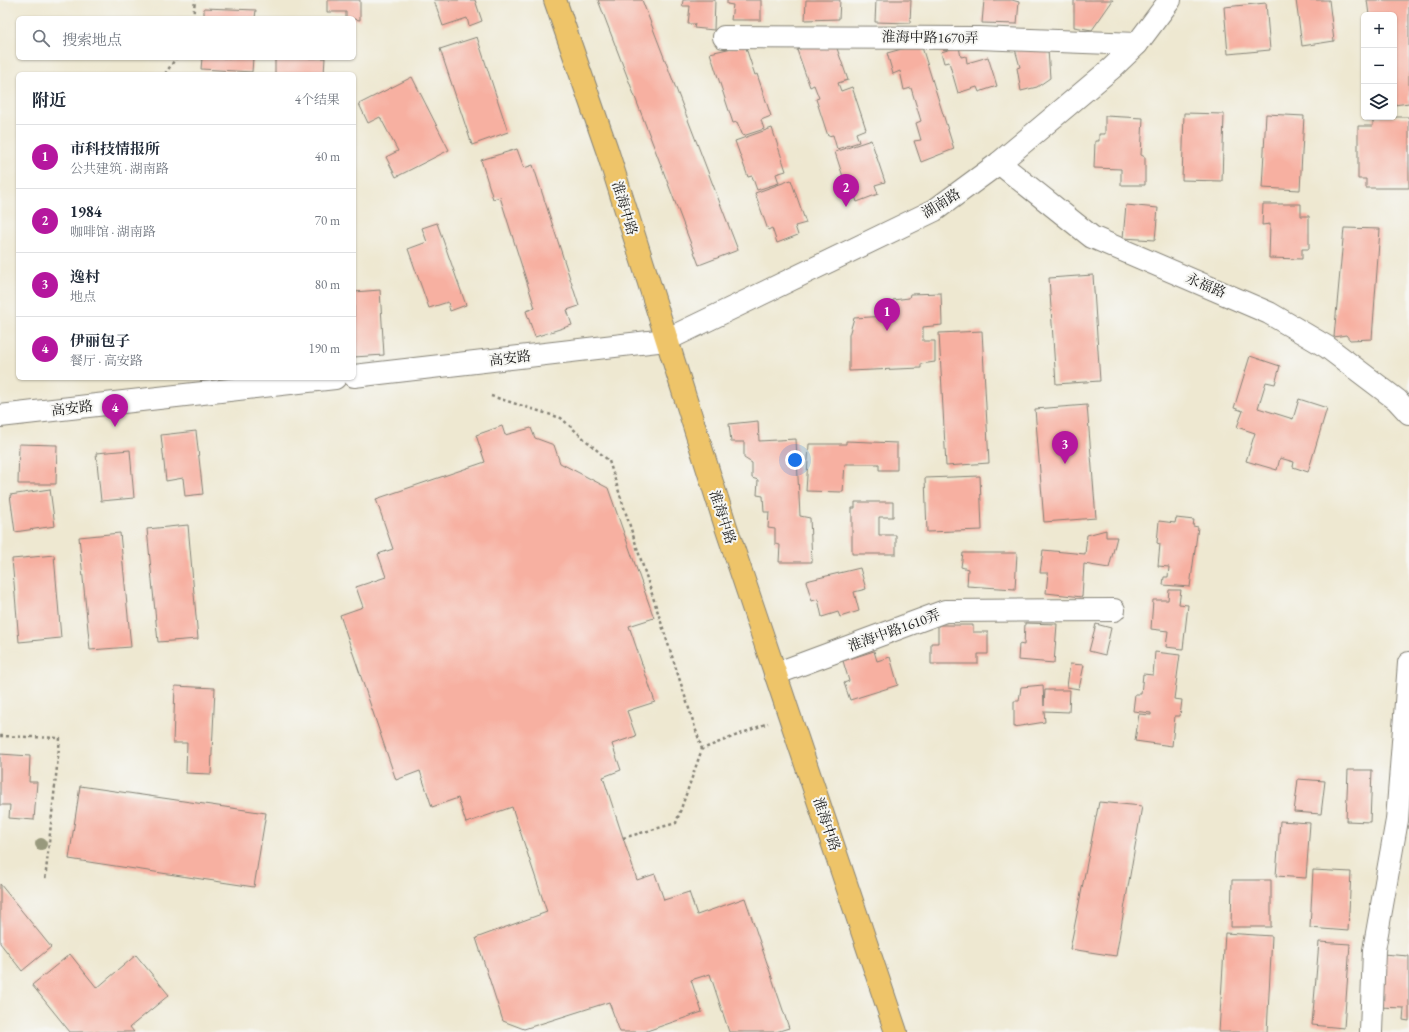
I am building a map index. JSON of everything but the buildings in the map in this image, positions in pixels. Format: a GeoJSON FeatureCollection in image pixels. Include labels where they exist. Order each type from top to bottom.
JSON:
{"type":"FeatureCollection","features":[{"type":"Feature","properties":{"kind":"main road","name":"淮海中路"},"geometry":{"type":"LineString","coordinates":[[555,0],[607,150],[726,527],[896,1032]]}},
{"type":"Feature","properties":{"kind":"street","name":"湖南路"},"geometry":{"type":"LineString","coordinates":[[666,340],[935,210],[999,163],[1112,68],[1137,44],[1170,0]]}},
{"type":"Feature","properties":{"kind":"street","name":"淮海中路1670弄"},"geometry":{"type":"LineString","coordinates":[[724,37],[978,38],[1137,44]]}},
{"type":"Feature","properties":{"kind":"street","name":"永福路"},"geometry":{"type":"LineString","coordinates":[[999,163],[1092,237],[1269,312],[1327,347],[1397,400],[1409,413]]}},
{"type":"Feature","properties":{"kind":"street","name":"高安路"},"geometry":{"type":"LineString","coordinates":[[356,376],[666,340]]}},
{"type":"Feature","properties":{"kind":"street","name":"高安路"},"geometry":{"type":"LineString","coordinates":[[0,416],[317,380]]}},
{"type":"Feature","properties":{"kind":"street","name":"淮海中路1610弄"},"geometry":{"type":"LineString","coordinates":[[776,674],[945,611],[1114,610]]}},
{"type":"Feature","properties":{"kind":"street"},"geometry":{"type":"LineString","coordinates":[[1371,1032],[1374,950],[1397,820],[1409,663]]}},
{"type":"Feature","properties":{"kind":"path"},"geometry":{"type":"LineString","coordinates":[[193,16],[195,0]]}},
{"type":"Feature","properties":{"kind":"path"},"geometry":{"type":"LineString","coordinates":[[166,72],[175,60]]}},
{"type":"Feature","properties":{"kind":"path"},"geometry":{"type":"LineString","coordinates":[[491,396],[561,418],[609,461],[702,749],[676,823],[623,838]]}},
{"type":"Feature","properties":{"kind":"path"},"geometry":{"type":"LineString","coordinates":[[702,749],[789,714]]}},
{"type":"Feature","properties":{"kind":"path"},"geometry":{"type":"LineString","coordinates":[[0,736],[60,738],[45,881]]}},
{"type":"Feature","properties":{"kind":"place","name":"1984"},"geometry":{"type":"Point","coordinates":[846,207]}},
{"type":"Feature","properties":{"kind":"place","name":"市科技情报所"},"geometry":{"type":"Point","coordinates":[887,331]}},
{"type":"Feature","properties":{"kind":"place","name":"伊丽包子"},"geometry":{"type":"Point","coordinates":[115,427]}},
{"type":"Feature","properties":{"kind":"place","name":"逸村"},"geometry":{"type":"Point","coordinates":[1065,464]}}]}
